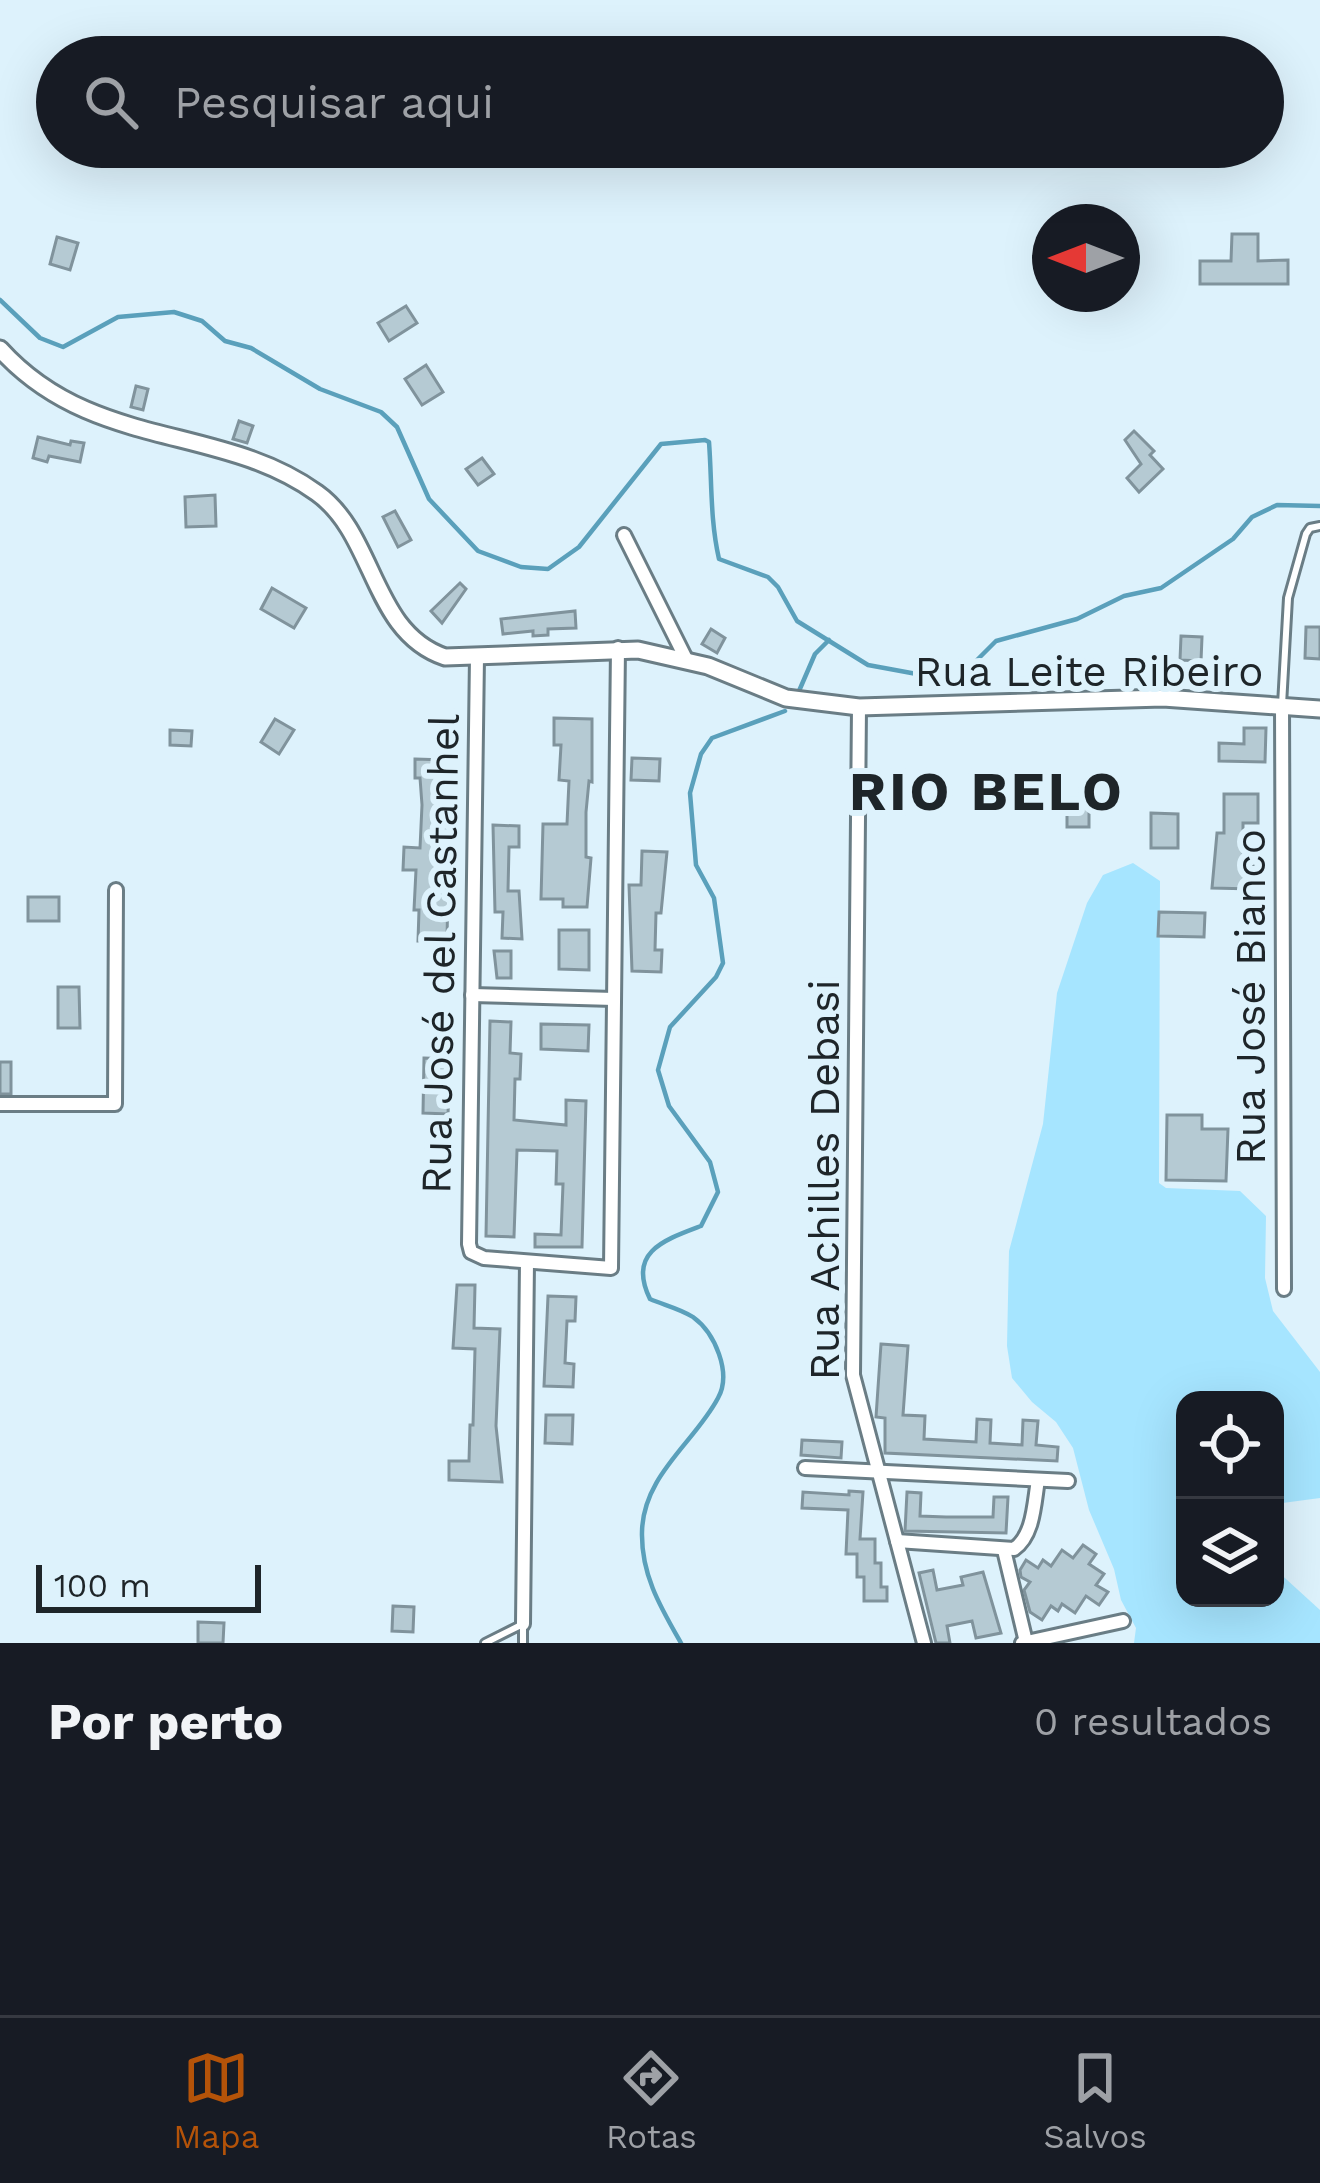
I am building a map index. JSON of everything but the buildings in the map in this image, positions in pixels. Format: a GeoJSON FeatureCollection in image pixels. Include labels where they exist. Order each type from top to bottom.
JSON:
{"type":"FeatureCollection","features":[{"type":"Feature","properties":{"kind":"street","name":"Rua Leite Ribeiro"},"geometry":{"type":"LineString","coordinates":[[0,349],[45,388],[87,412],[261,465],[306,486],[345,521],[404,632],[431,652],[477,658],[618,648],[686,659],[786,698],[859,707],[1163,698],[1320,709]]}},
{"type":"Feature","properties":{"kind":"street"},"geometry":{"type":"LineString","coordinates":[[624,535],[686,659]]}},
{"type":"Feature","properties":{"kind":"street"},"geometry":{"type":"LineString","coordinates":[[523,1624],[527,1262],[610,1268],[618,648]]}},
{"type":"Feature","properties":{"kind":"street","name":"Rua José del Castanhel"},"geometry":{"type":"LineString","coordinates":[[477,658],[471,1252],[484,1258],[527,1262]]}},
{"type":"Feature","properties":{"kind":"street","name":"Rua José Bianco"},"geometry":{"type":"LineString","coordinates":[[1282,705],[1284,1288]]}},
{"type":"Feature","properties":{"kind":"street","name":"Rua Achilles Debasi"},"geometry":{"type":"LineString","coordinates":[[859,707],[851,1347],[856,1398],[924,1643]]}},
{"type":"Feature","properties":{"kind":"street"},"geometry":{"type":"LineString","coordinates":[[0,1104],[115,1104],[116,890]]}},
{"type":"Feature","properties":{"kind":"street"},"geometry":{"type":"LineString","coordinates":[[472,995],[614,999]]}},
{"type":"Feature","properties":{"kind":"street"},"geometry":{"type":"LineString","coordinates":[[805,1468],[1068,1481]]}},
{"type":"Feature","properties":{"kind":"street"},"geometry":{"type":"LineString","coordinates":[[898,1541],[1004,1550],[1025,1540],[1038,1480]]}},
{"type":"Feature","properties":{"kind":"street"},"geometry":{"type":"LineString","coordinates":[[1004,1550],[1024,1642],[1123,1621]]}},
{"type":"Feature","properties":{"kind":"lane"},"geometry":{"type":"LineString","coordinates":[[1282,705],[1288,598],[1306,534],[1320,526]]}},
{"type":"Feature","properties":{"kind":"lane"},"geometry":{"type":"LineString","coordinates":[[485,1643],[523,1624],[524,1643]]}},
{"type":"Feature","properties":{"kind":"shaded area"},"geometry":{"type":"Polygon","coordinates":[[[1133,863],[1160,881],[1159,1183],[1166,1188],[1240,1191],[1266,1216],[1265,1278],[1273,1311],[1320,1372],[1320,1498],[1284,1503],[1284,1391],[1176,1391],[1176,1607],[1284,1607],[1284,1577],[1320,1610],[1320,1643],[1134,1643],[1136,1628],[1089,1510],[1073,1448],[1056,1422],[1012,1378],[1007,1346],[1009,1251],[1043,1124],[1057,993],[1087,903],[1103,875],[1133,863]]]}},
{"type":"Feature","properties":{"kind":"waterway"},"geometry":{"type":"LineString","coordinates":[[0,300],[40,338],[63,347],[118,317],[174,312],[202,321],[225,341],[251,348],[320,389],[381,412],[397,427],[429,499],[478,551],[521,567],[548,569],[579,547],[661,444],[705,440],[709,442],[719,559],[768,577],[797,621],[868,665],[933,677],[974,663],[996,641],[1077,619],[1124,596],[1161,588],[1233,539],[1252,517],[1277,505],[1320,506]]}},
{"type":"Feature","properties":{"kind":"waterway"},"geometry":{"type":"LineString","coordinates":[[799,691],[815,654],[829,640]]}},
{"type":"Feature","properties":{"kind":"waterway"},"geometry":{"type":"LineString","coordinates":[[681,1643],[649,1577],[642,1532],[660,1476],[718,1398],[722,1366],[701,1324],[650,1299],[643,1270],[653,1250],[701,1226],[718,1192],[710,1162],[669,1106],[658,1070],[670,1027],[723,963],[714,898],[696,865],[690,793],[701,754],[712,738],[785,711]]}},
{"type":"Feature","properties":{"kind":"district","name":"RIO BELO"},"geometry":{"type":"Point","coordinates":[987,791]}}]}
